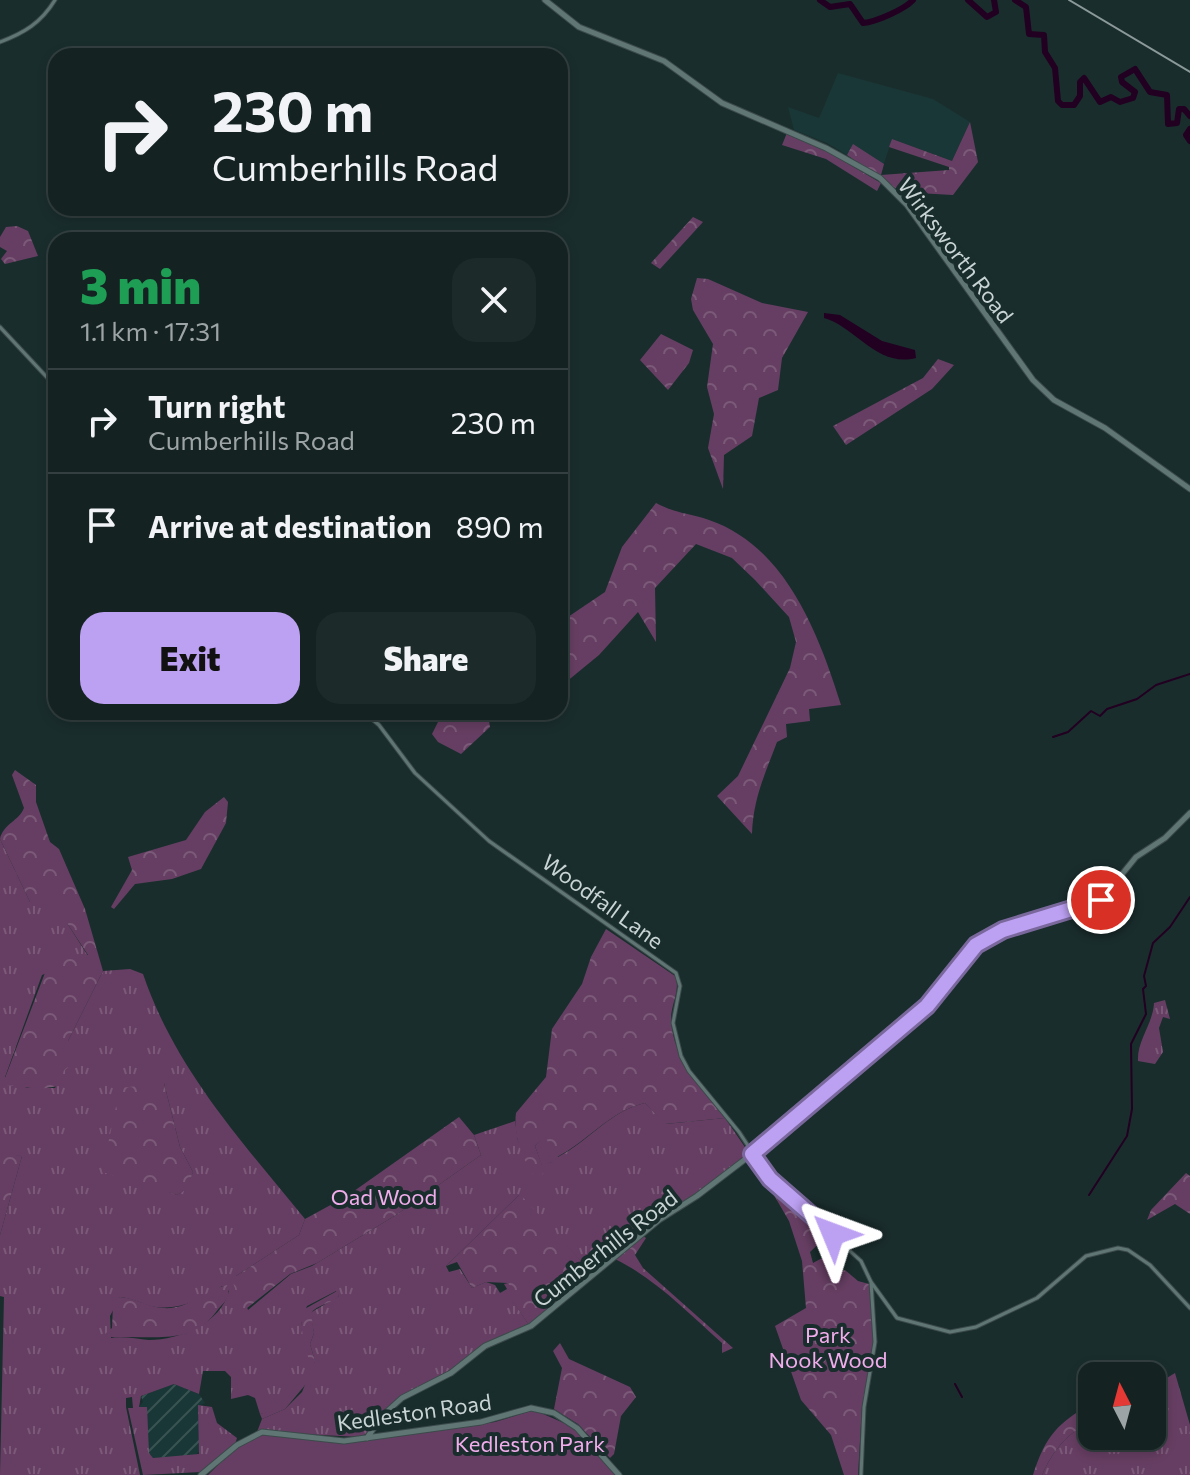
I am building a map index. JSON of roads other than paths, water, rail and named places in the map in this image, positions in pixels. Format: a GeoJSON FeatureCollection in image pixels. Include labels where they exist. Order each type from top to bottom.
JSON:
{"type":"FeatureCollection","features":[{"type":"Feature","properties":{"kind":"street"},"geometry":{"type":"LineString","coordinates":[[0,42],[34,26],[55,0]]}},
{"type":"Feature","properties":{"kind":"street","name":"Wirksworth Road"},"geometry":{"type":"LineString","coordinates":[[545,0],[579,27],[664,61],[722,103],[826,148],[880,178],[907,205],[1033,380],[1054,400],[1105,428],[1190,489]]}},
{"type":"Feature","properties":{"kind":"street"},"geometry":{"type":"LineString","coordinates":[[0,327],[48,378]]}},
{"type":"Feature","properties":{"kind":"street","name":"Woodfall Lane"},"geometry":{"type":"LineString","coordinates":[[373,720],[415,773],[489,841],[676,973],[680,986],[673,1017],[681,1056],[752,1154]]}},
{"type":"Feature","properties":{"kind":"street","name":"Cumberhills Road"},"geometry":{"type":"LineString","coordinates":[[367,1438],[382,1416],[402,1398],[451,1373],[485,1346],[531,1326],[659,1220],[752,1154],[927,1006],[976,945],[1003,930],[1101,900],[1136,857],[1165,838],[1190,813]]}},
{"type":"Feature","properties":{"kind":"street"},"geometry":{"type":"LineString","coordinates":[[752,1154],[770,1179],[861,1261],[892,1313],[903,1322],[959,1331],[1020,1308],[1086,1256],[1118,1248],[1128,1250],[1150,1265],[1190,1308]]}},
{"type":"Feature","properties":{"kind":"street"},"geometry":{"type":"LineString","coordinates":[[861,1475],[864,1407],[875,1342],[871,1282]]}},
{"type":"Feature","properties":{"kind":"street","name":"Kedleston Road"},"geometry":{"type":"LineString","coordinates":[[201,1475],[240,1443],[262,1432],[326,1440],[367,1438],[496,1419],[537,1408],[577,1428],[619,1475]]}},
{"type":"Feature","properties":{"kind":"waterway"},"geometry":{"type":"LineString","coordinates":[[820,0],[830,7],[850,4],[863,23],[890,14],[913,0]]}},
{"type":"Feature","properties":{"kind":"waterway"},"geometry":{"type":"LineString","coordinates":[[968,0],[987,17],[996,12],[994,0]]}},
{"type":"Feature","properties":{"kind":"waterway"},"geometry":{"type":"LineString","coordinates":[[1015,0],[1026,7],[1029,34],[1044,35],[1045,52],[1055,68],[1058,101],[1062,105],[1074,105],[1080,96],[1080,82],[1084,78],[1100,102],[1111,97],[1120,102],[1133,98],[1135,92],[1122,82],[1121,77],[1135,69],[1150,92],[1167,95],[1168,124],[1177,123],[1179,109],[1184,109],[1190,116]]}},
{"type":"Feature","properties":{"kind":"waterway"},"geometry":{"type":"LineString","coordinates":[[1190,129],[1186,135],[1190,141]]}},
{"type":"Feature","properties":{"kind":"waterway"},"geometry":{"type":"LineString","coordinates":[[1053,737],[1068,732],[1091,711],[1100,716],[1107,709],[1137,699],[1156,685],[1190,674]]}},
{"type":"Feature","properties":{"kind":"waterway"},"geometry":{"type":"LineString","coordinates":[[1089,1195],[1127,1136],[1132,1109],[1131,1044],[1146,1014],[1144,976],[1153,943],[1170,927],[1190,897]]}},
{"type":"Feature","properties":{"kind":"waterway"},"geometry":{"type":"LineString","coordinates":[[955,1384],[962,1397]]}},
{"type":"Feature","properties":{"kind":"railway"},"geometry":{"type":"LineString","coordinates":[[1069,0],[1190,72]]}},
{"type":"Feature","properties":{"kind":"park label","name":"Oad Wood"},"geometry":{"type":"Point","coordinates":[384,1196]}},
{"type":"Feature","properties":{"kind":"park label","name":"Park Nook Wood"},"geometry":{"type":"Point","coordinates":[828,1346]}},
{"type":"Feature","properties":{"kind":"park label","name":"Kedleston Park"},"geometry":{"type":"Point","coordinates":[530,1443]}}]}
